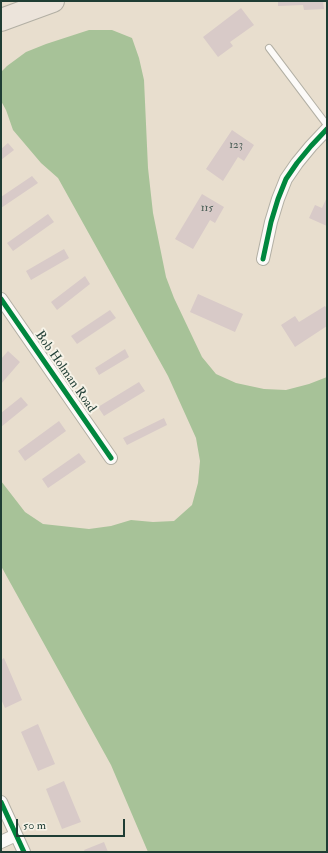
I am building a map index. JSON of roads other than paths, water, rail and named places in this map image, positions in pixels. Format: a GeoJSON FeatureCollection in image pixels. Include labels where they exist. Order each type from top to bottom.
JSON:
{"type":"FeatureCollection","features":[{"type":"Feature","properties":{"kind":"highway"},"geometry":{"type":"LineString","coordinates":[[1,20],[53,1]]}},
{"type":"Feature","properties":{"kind":"street"},"geometry":{"type":"LineString","coordinates":[[263,259],[271,222],[286,179],[296,163],[327,129]]}},
{"type":"Feature","properties":{"kind":"street","name":"Bob Holman Road"},"geometry":{"type":"LineString","coordinates":[[1,299],[111,458]]}},
{"type":"Feature","properties":{"kind":"street"},"geometry":{"type":"LineString","coordinates":[[1,802],[24,852]]}},
{"type":"Feature","properties":{"kind":"street"},"geometry":{"type":"LineString","coordinates":[[1,842],[16,835]]}},
{"type":"Feature","properties":{"kind":"lane"},"geometry":{"type":"LineString","coordinates":[[269,48],[327,125]]}}]}
